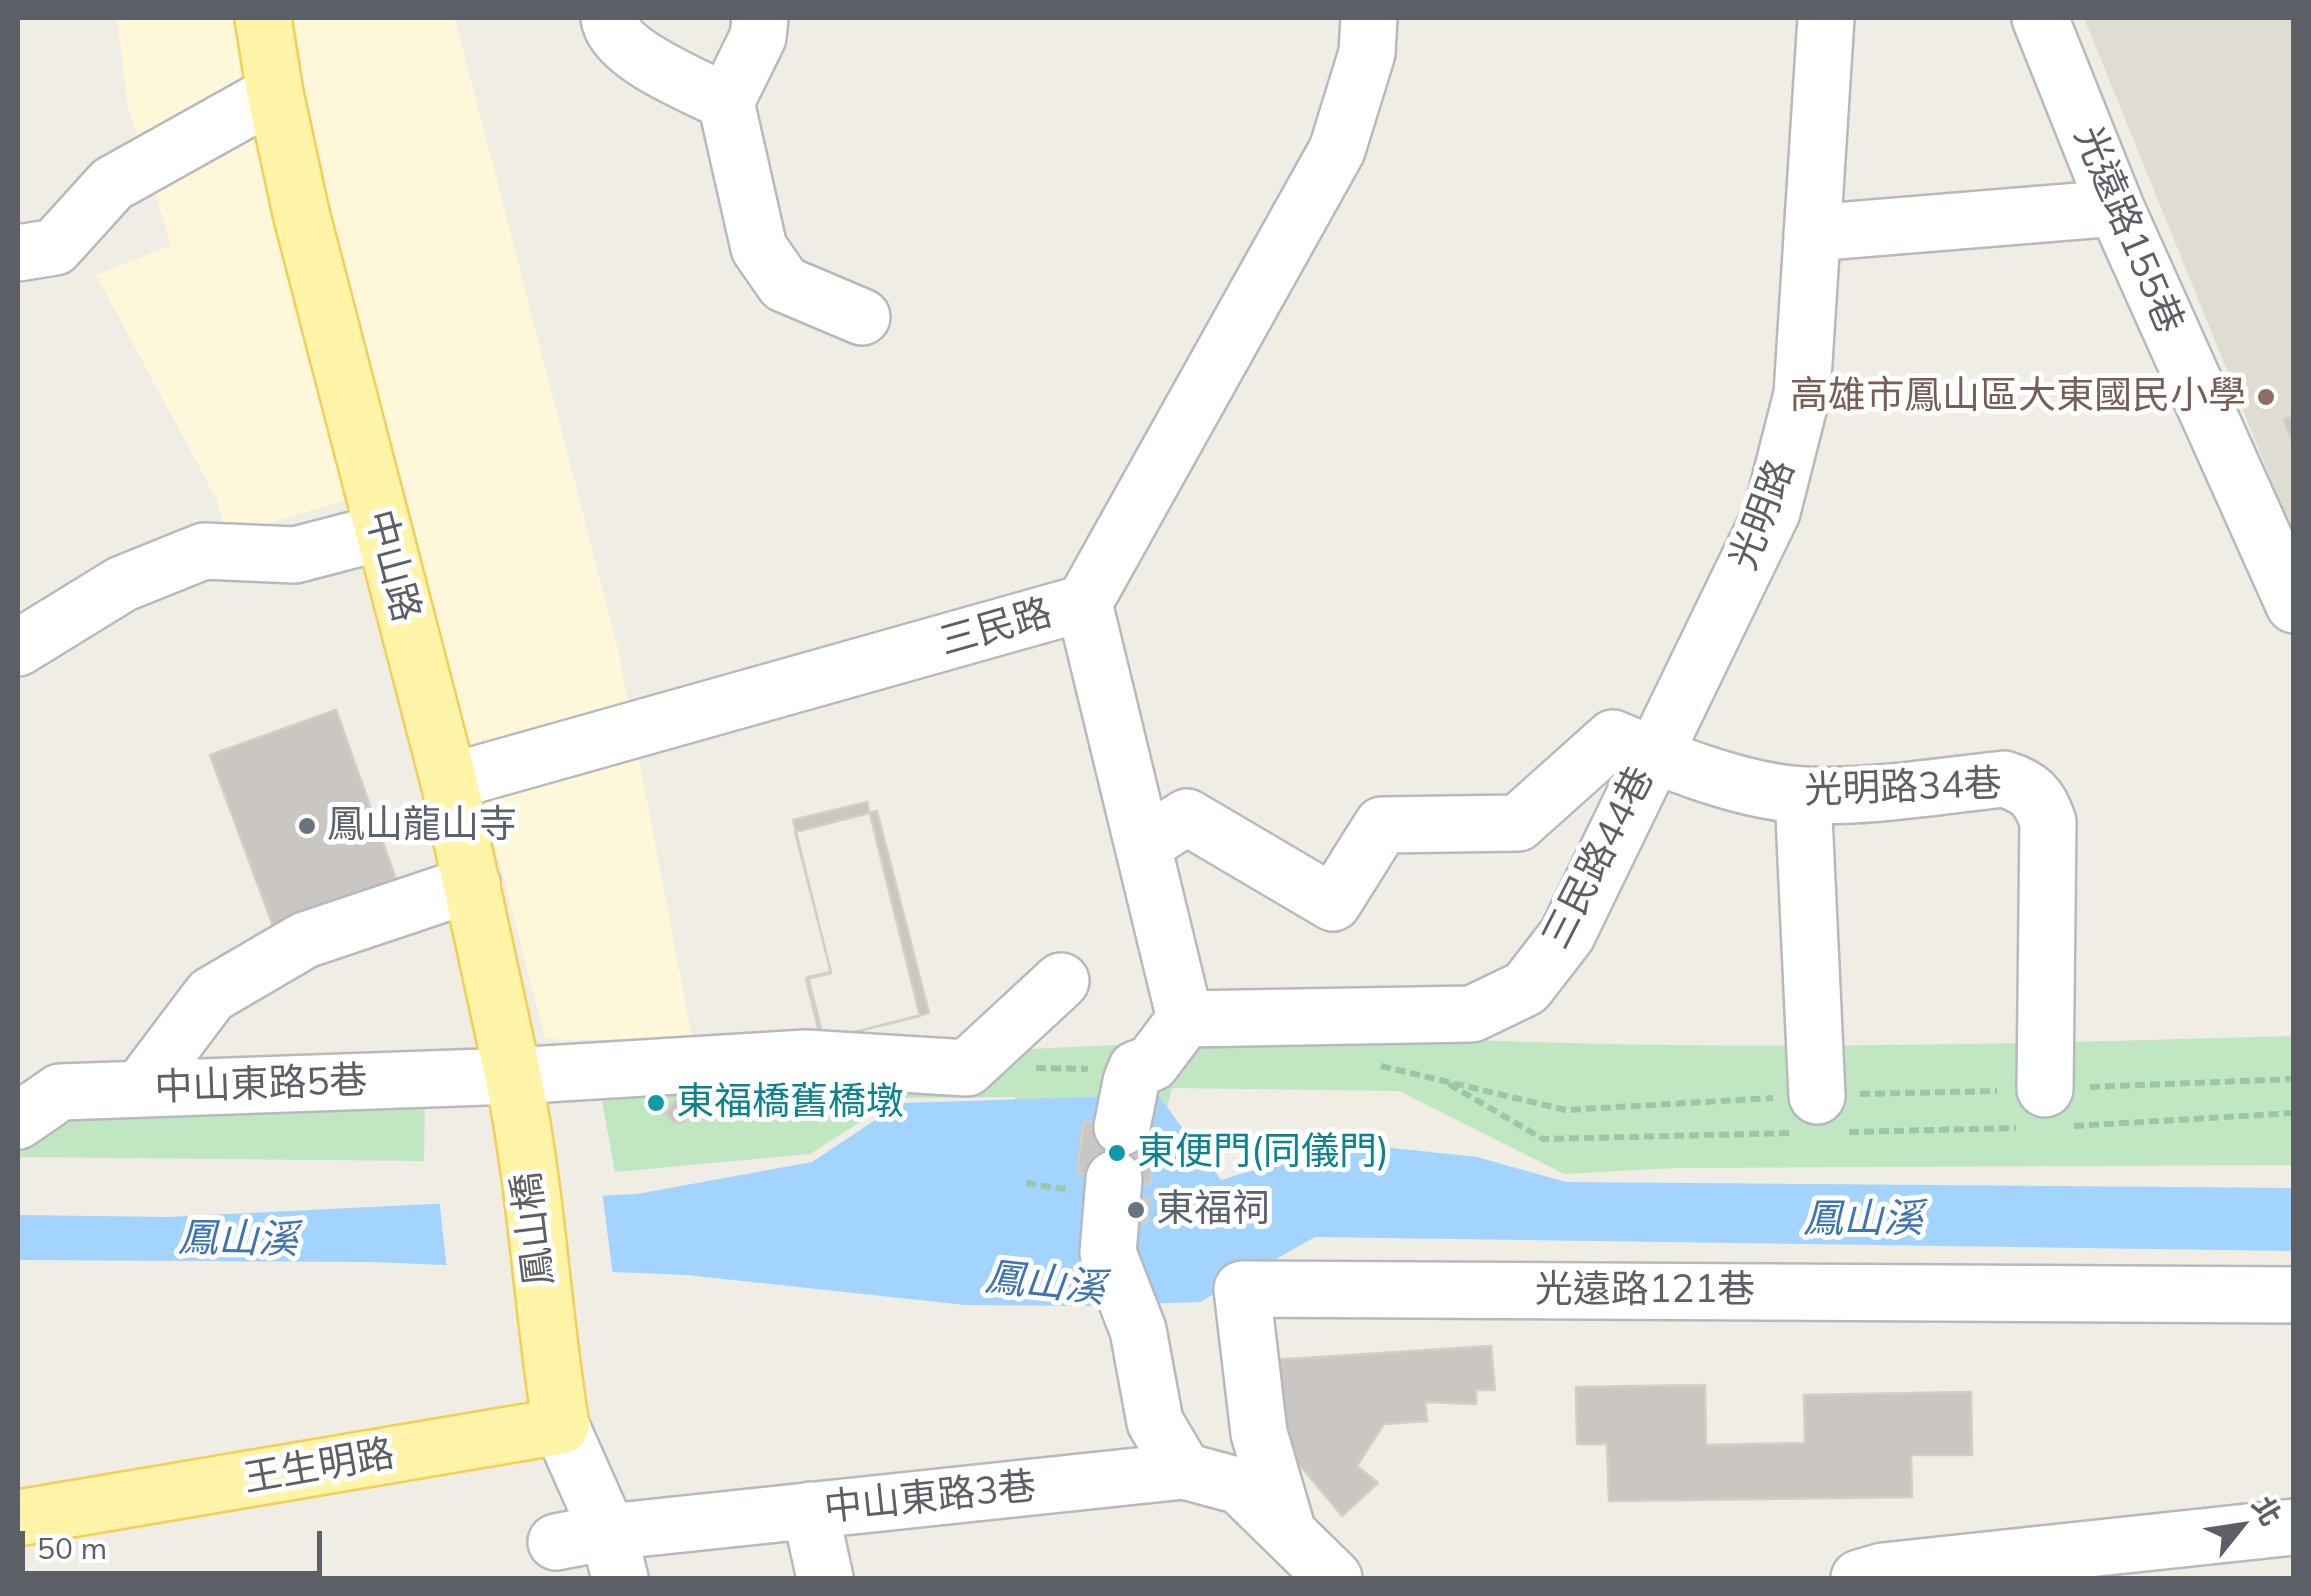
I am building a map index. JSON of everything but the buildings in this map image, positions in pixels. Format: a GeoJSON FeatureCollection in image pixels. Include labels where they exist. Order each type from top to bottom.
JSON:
{"type":"FeatureCollection","features":[{"type":"Feature","properties":{"kind":"main road","name":"中山路"},"geometry":{"type":"LineString","coordinates":[[264,18],[275,93],[301,213],[449,782],[517,1096]]}},
{"type":"Feature","properties":{"kind":"main road","name":"鳳山橋"},"geometry":{"type":"LineString","coordinates":[[517,1096],[561,1426]]}},
{"type":"Feature","properties":{"kind":"main road","name":"王生明路"},"geometry":{"type":"LineString","coordinates":[[18,1518],[561,1426]]}},
{"type":"Feature","properties":{"kind":"street"},"geometry":{"type":"LineString","coordinates":[[610,18],[610,27],[627,49],[726,102]]}},
{"type":"Feature","properties":{"kind":"street"},"geometry":{"type":"LineString","coordinates":[[760,18],[758,36],[726,102],[759,248],[784,284],[862,317]]}},
{"type":"Feature","properties":{"kind":"street","name":"三民路"},"geometry":{"type":"LineString","coordinates":[[449,782],[1084,602],[1336,150],[1367,53],[1369,18]]}},
{"type":"Feature","properties":{"kind":"street","name":"光明路"},"geometry":{"type":"LineString","coordinates":[[1654,756],[1772,512],[1802,394],[1826,18]]}},
{"type":"Feature","properties":{"kind":"street","name":"光遠路155巷"},"geometry":{"type":"LineString","coordinates":[[2040,18],[2116,208],[2294,605]]}},
{"type":"Feature","properties":{"kind":"street"},"geometry":{"type":"LineString","coordinates":[[18,253],[54,247],[112,184],[275,93]]}},
{"type":"Feature","properties":{"kind":"street"},"geometry":{"type":"LineString","coordinates":[[1812,234],[2116,208]]}},
{"type":"Feature","properties":{"kind":"street"},"geometry":{"type":"LineString","coordinates":[[18,648],[122,584],[204,551],[295,554],[383,532]]}},
{"type":"Feature","properties":{"kind":"street"},"geometry":{"type":"LineString","coordinates":[[1084,602],[1185,1019],[1152,1063],[1126,1114],[1108,1252],[1138,1330],[1155,1422],[1184,1471]]}},
{"type":"Feature","properties":{"kind":"street","name":"三民路44巷"},"geometry":{"type":"LineString","coordinates":[[1143,845],[1187,817],[1333,902],[1382,825],[1518,823],[1612,738],[1654,756],[1567,935],[1526,988],[1472,1014],[1185,1019]]}},
{"type":"Feature","properties":{"kind":"street","name":"光明路34巷"},"geometry":{"type":"LineString","coordinates":[[1654,756],[1756,788],[1803,795],[2004,780],[2024,785],[2041,800],[2048,822],[2047,1115]]}},
{"type":"Feature","properties":{"kind":"street"},"geometry":{"type":"LineString","coordinates":[[1803,795],[1818,1120]]}},
{"type":"Feature","properties":{"kind":"street"},"geometry":{"type":"LineString","coordinates":[[140,1089],[211,995],[306,940],[472,884]]}},
{"type":"Feature","properties":{"kind":"street"},"geometry":{"type":"LineString","coordinates":[[968,1068],[1061,981]]}},
{"type":"Feature","properties":{"kind":"street","name":"中山東路5巷"},"geometry":{"type":"LineString","coordinates":[[18,1121],[60,1092],[140,1089],[517,1096],[806,1058],[968,1068]]}},
{"type":"Feature","properties":{"kind":"street","name":"光遠路121巷"},"geometry":{"type":"LineString","coordinates":[[1287,1529],[1259,1433],[1242,1289],[2294,1295]]}},
{"type":"Feature","properties":{"kind":"street"},"geometry":{"type":"LineString","coordinates":[[561,1426],[586,1558]]}},
{"type":"Feature","properties":{"kind":"street","name":"中山東路3巷"},"geometry":{"type":"LineString","coordinates":[[586,1558],[810,1510],[1184,1471],[1240,1486],[1334,1578]]}},
{"type":"Feature","properties":{"kind":"street"},"geometry":{"type":"LineString","coordinates":[[810,1510],[825,1578]]}},
{"type":"Feature","properties":{"kind":"street"},"geometry":{"type":"LineString","coordinates":[[1860,1578],[1883,1571],[2294,1528]]}},
{"type":"Feature","properties":{"kind":"path"},"geometry":{"type":"LineString","coordinates":[[1369,1064],[1566,1110],[1818,1120],[2047,1115],[2294,1079]]}},
{"type":"Feature","properties":{"kind":"path"},"geometry":{"type":"LineString","coordinates":[[968,1068],[1126,1114]]}},
{"type":"Feature","properties":{"kind":"path"},"geometry":{"type":"LineString","coordinates":[[1444,1081],[1543,1139],[1818,1120],[2294,1114]]}},
{"type":"Feature","properties":{"kind":"shaded area"},"geometry":{"type":"Polygon","coordinates":[[[117,18],[455,18],[618,649],[693,1042],[545,1039],[403,483],[227,536],[217,500],[96,275],[171,245],[127,103],[117,18]]]}},
{"type":"Feature","properties":{"kind":"shaded area","name":"高雄市鳳山區大東國民小學"},"geometry":{"type":"Polygon","coordinates":[[[2084,18],[2293,18],[2293,534],[2182,259],[2084,18]]]}},
{"type":"Feature","properties":{"kind":"green space"},"geometry":{"type":"Polygon","coordinates":[[[1357,1034],[1708,1045],[2293,1036],[2294,1165],[1675,1168],[1564,1174],[1399,1091],[1172,1088],[1162,1128],[993,1189],[1015,1097],[897,1098],[810,1154],[615,1172],[599,1085],[921,1054],[1357,1034]]]}},
{"type":"Feature","properties":{"kind":"green space"},"geometry":{"type":"Polygon","coordinates":[[[425,1096],[424,1161],[18,1157],[18,1149],[65,1103],[425,1096]]]}},
{"type":"Feature","properties":{"kind":"water","name":"鳳山溪"},"geometry":{"type":"Polygon","coordinates":[[[1158,1095],[1221,1180],[1345,1143],[1477,1157],[1566,1182],[2294,1188],[2293,1251],[1315,1237],[1200,1302],[1085,1306],[965,1305],[687,1275],[372,1262],[18,1260],[18,1215],[167,1217],[637,1194],[812,1162],[901,1103],[1158,1095]]]}},
{"type":"Feature","properties":{"kind":"pier"},"geometry":{"type":"Polygon","coordinates":[[[602,1190],[613,1277],[447,1270],[439,1198],[602,1190]]]}},
{"type":"Feature","properties":{"kind":"place","name":"高雄市鳳山區大東國民小學"},"geometry":{"type":"Point","coordinates":[2266,397]}},
{"type":"Feature","properties":{"kind":"place","name":"鳳山龍山寺"},"geometry":{"type":"Point","coordinates":[307,826]}},
{"type":"Feature","properties":{"kind":"place","name":"東福橋舊橋墩"},"geometry":{"type":"Point","coordinates":[656,1103]}},
{"type":"Feature","properties":{"kind":"place","name":"東便門(同儀門)"},"geometry":{"type":"Point","coordinates":[1117,1153]}},
{"type":"Feature","properties":{"kind":"place","name":"東福祠"},"geometry":{"type":"Point","coordinates":[1136,1210]}}]}
